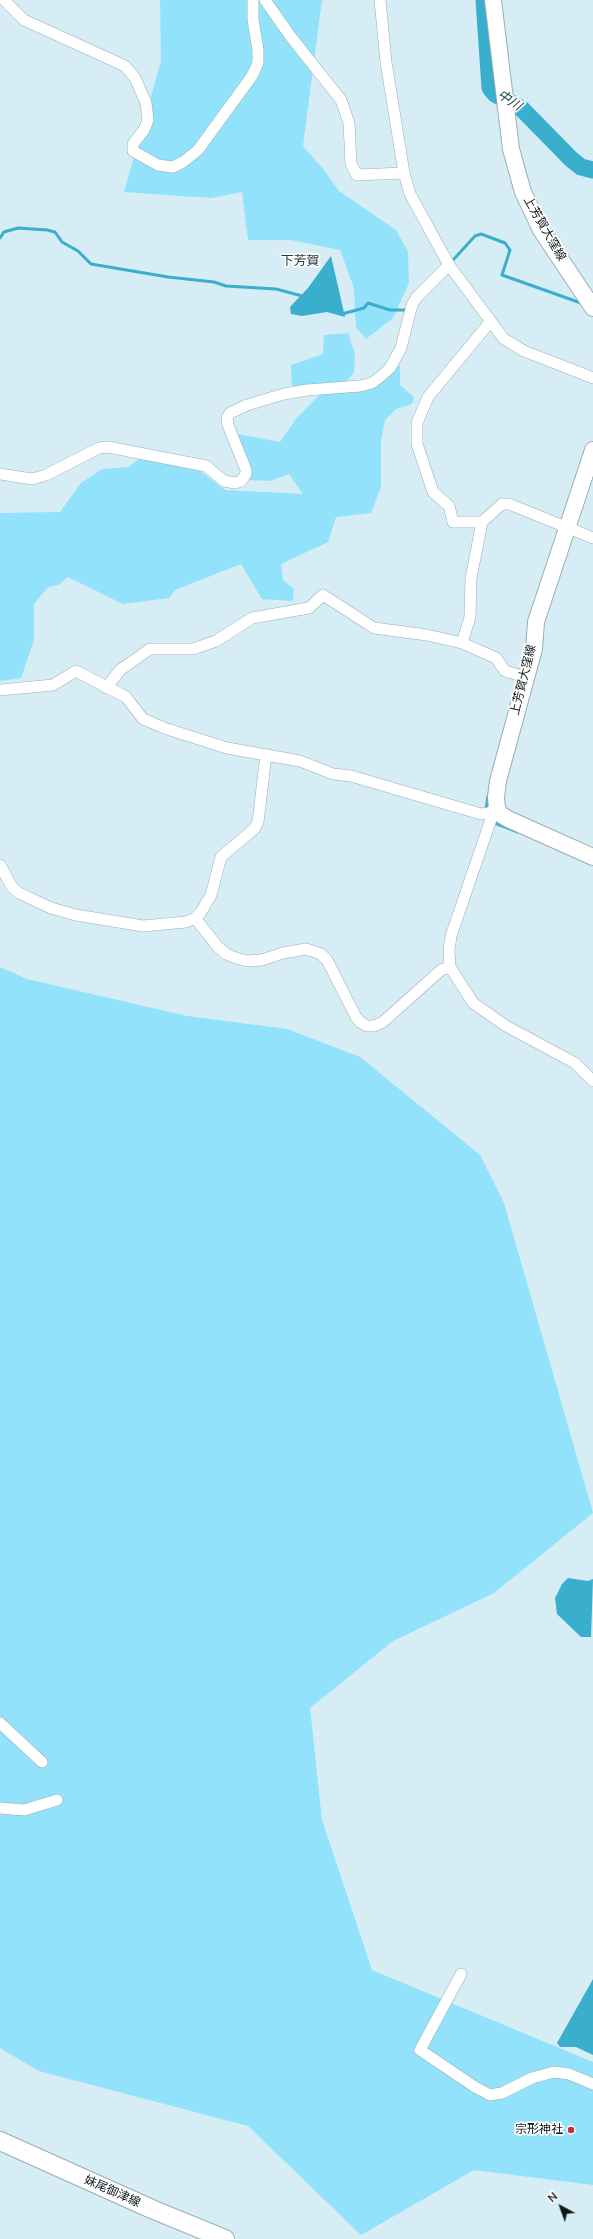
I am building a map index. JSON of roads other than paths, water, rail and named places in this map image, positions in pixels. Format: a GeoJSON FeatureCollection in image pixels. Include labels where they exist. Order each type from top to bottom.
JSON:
{"type":"FeatureCollection","features":[{"type":"Feature","properties":{"kind":"main road","name":"上芳賀大窪線"},"geometry":{"type":"LineString","coordinates":[[493,0],[511,149],[523,192],[542,230],[593,308]]}},
{"type":"Feature","properties":{"kind":"main road","name":"上芳賀大窪線"},"geometry":{"type":"LineString","coordinates":[[492,817],[498,781],[534,649],[536,622],[593,450]]}},
{"type":"Feature","properties":{"kind":"main road"},"geometry":{"type":"LineString","coordinates":[[492,817],[500,814],[593,857]]}},
{"type":"Feature","properties":{"kind":"main road","name":"妹尾御津線"},"geometry":{"type":"LineString","coordinates":[[0,2141],[154,2210],[225,2239]]}},
{"type":"Feature","properties":{"kind":"street"},"geometry":{"type":"LineString","coordinates":[[4,0],[24,20],[125,66],[135,78],[146,103],[148,120],[144,130],[133,144],[133,151],[158,164],[172,167],[183,162],[198,150],[252,76],[258,63],[258,50],[252,20],[253,0]]}},
{"type":"Feature","properties":{"kind":"street"},"geometry":{"type":"LineString","coordinates":[[265,0],[290,37],[341,100],[349,123],[351,164],[357,175],[404,173]]}},
{"type":"Feature","properties":{"kind":"street"},"geometry":{"type":"LineString","coordinates":[[380,0],[386,62],[404,173],[410,194],[448,265],[504,339],[524,351],[593,378]]}},
{"type":"Feature","properties":{"kind":"street"},"geometry":{"type":"LineString","coordinates":[[0,474],[32,479],[46,475],[94,450],[108,447],[206,466],[224,481],[235,483],[241,481],[246,474],[246,470],[228,425],[227,418],[230,413],[247,405],[284,394],[307,390],[360,386],[372,382],[381,376],[390,368],[400,348],[412,305],[416,297],[448,265]]}},
{"type":"Feature","properties":{"kind":"street"},"geometry":{"type":"LineString","coordinates":[[482,522],[453,522],[448,506],[433,492],[417,444],[417,423],[428,398],[490,322]]}},
{"type":"Feature","properties":{"kind":"street"},"geometry":{"type":"LineString","coordinates":[[462,643],[470,617],[471,578],[482,522],[502,504],[509,504],[593,538]]}},
{"type":"Feature","properties":{"kind":"street"},"geometry":{"type":"LineString","coordinates":[[107,686],[120,670],[150,649],[193,649],[216,641],[252,618],[309,608],[323,595],[374,628],[420,634],[462,643],[496,658],[505,671],[526,677]]}},
{"type":"Feature","properties":{"kind":"street"},"geometry":{"type":"LineString","coordinates":[[0,690],[53,685],[76,671],[107,686],[131,701],[144,720],[227,748],[265,758],[300,761],[333,774],[351,776],[481,814],[489,813],[492,817],[452,936],[449,950],[450,967],[473,1003],[493,1019],[575,1063],[593,1081]]}},
{"type":"Feature","properties":{"kind":"street"},"geometry":{"type":"LineString","coordinates":[[0,865],[12,887],[19,893],[51,908],[76,915],[144,926],[186,922],[195,918],[211,895],[221,857],[248,835],[258,822],[265,758]]}},
{"type":"Feature","properties":{"kind":"street"},"geometry":{"type":"LineString","coordinates":[[195,918],[218,947],[226,954],[236,958],[247,961],[262,960],[283,953],[306,949],[321,954],[333,971],[356,1017],[360,1022],[367,1026],[374,1026],[383,1022],[441,970],[450,967]]}},
{"type":"Feature","properties":{"kind":"street"},"geometry":{"type":"LineString","coordinates":[[0,1723],[42,1762]]}},
{"type":"Feature","properties":{"kind":"street"},"geometry":{"type":"LineString","coordinates":[[0,1808],[24,1810],[56,1800]]}},
{"type":"Feature","properties":{"kind":"street"},"geometry":{"type":"LineString","coordinates":[[461,1974],[420,2050],[474,2087],[490,2095],[502,2093],[532,2078],[554,2072],[569,2074],[593,2084]]}},
{"type":"Feature","properties":{"kind":"waterway","name":"中川"},"geometry":{"type":"LineString","coordinates":[[484,0],[490,88],[495,94],[522,109],[571,159],[581,167],[593,170]]}},
{"type":"Feature","properties":{"kind":"waterway"},"geometry":{"type":"LineString","coordinates":[[0,238],[4,232],[18,228],[47,230],[55,232],[62,242],[78,251],[91,264],[168,277],[214,282],[226,286],[276,289],[306,297]]}},
{"type":"Feature","properties":{"kind":"waterway"},"geometry":{"type":"LineString","coordinates":[[454,259],[475,236],[481,234],[505,243],[510,250],[502,275],[581,303]]}},
{"type":"Feature","properties":{"kind":"waterway"},"geometry":{"type":"LineString","coordinates":[[342,314],[364,308],[368,303],[390,310],[407,310]]}},
{"type":"Feature","properties":{"kind":"waterway"},"geometry":{"type":"LineString","coordinates":[[486,810],[488,796]]}},
{"type":"Feature","properties":{"kind":"waterway"},"geometry":{"type":"LineString","coordinates":[[492,822],[518,832]]}},
{"type":"Feature","properties":{"kind":"place","name":"宗形神社"},"geometry":{"type":"Point","coordinates":[571,2130]}},
{"type":"Feature","properties":{"kind":"district","name":"下芳賀"},"geometry":{"type":"Point","coordinates":[300,262]}}]}
